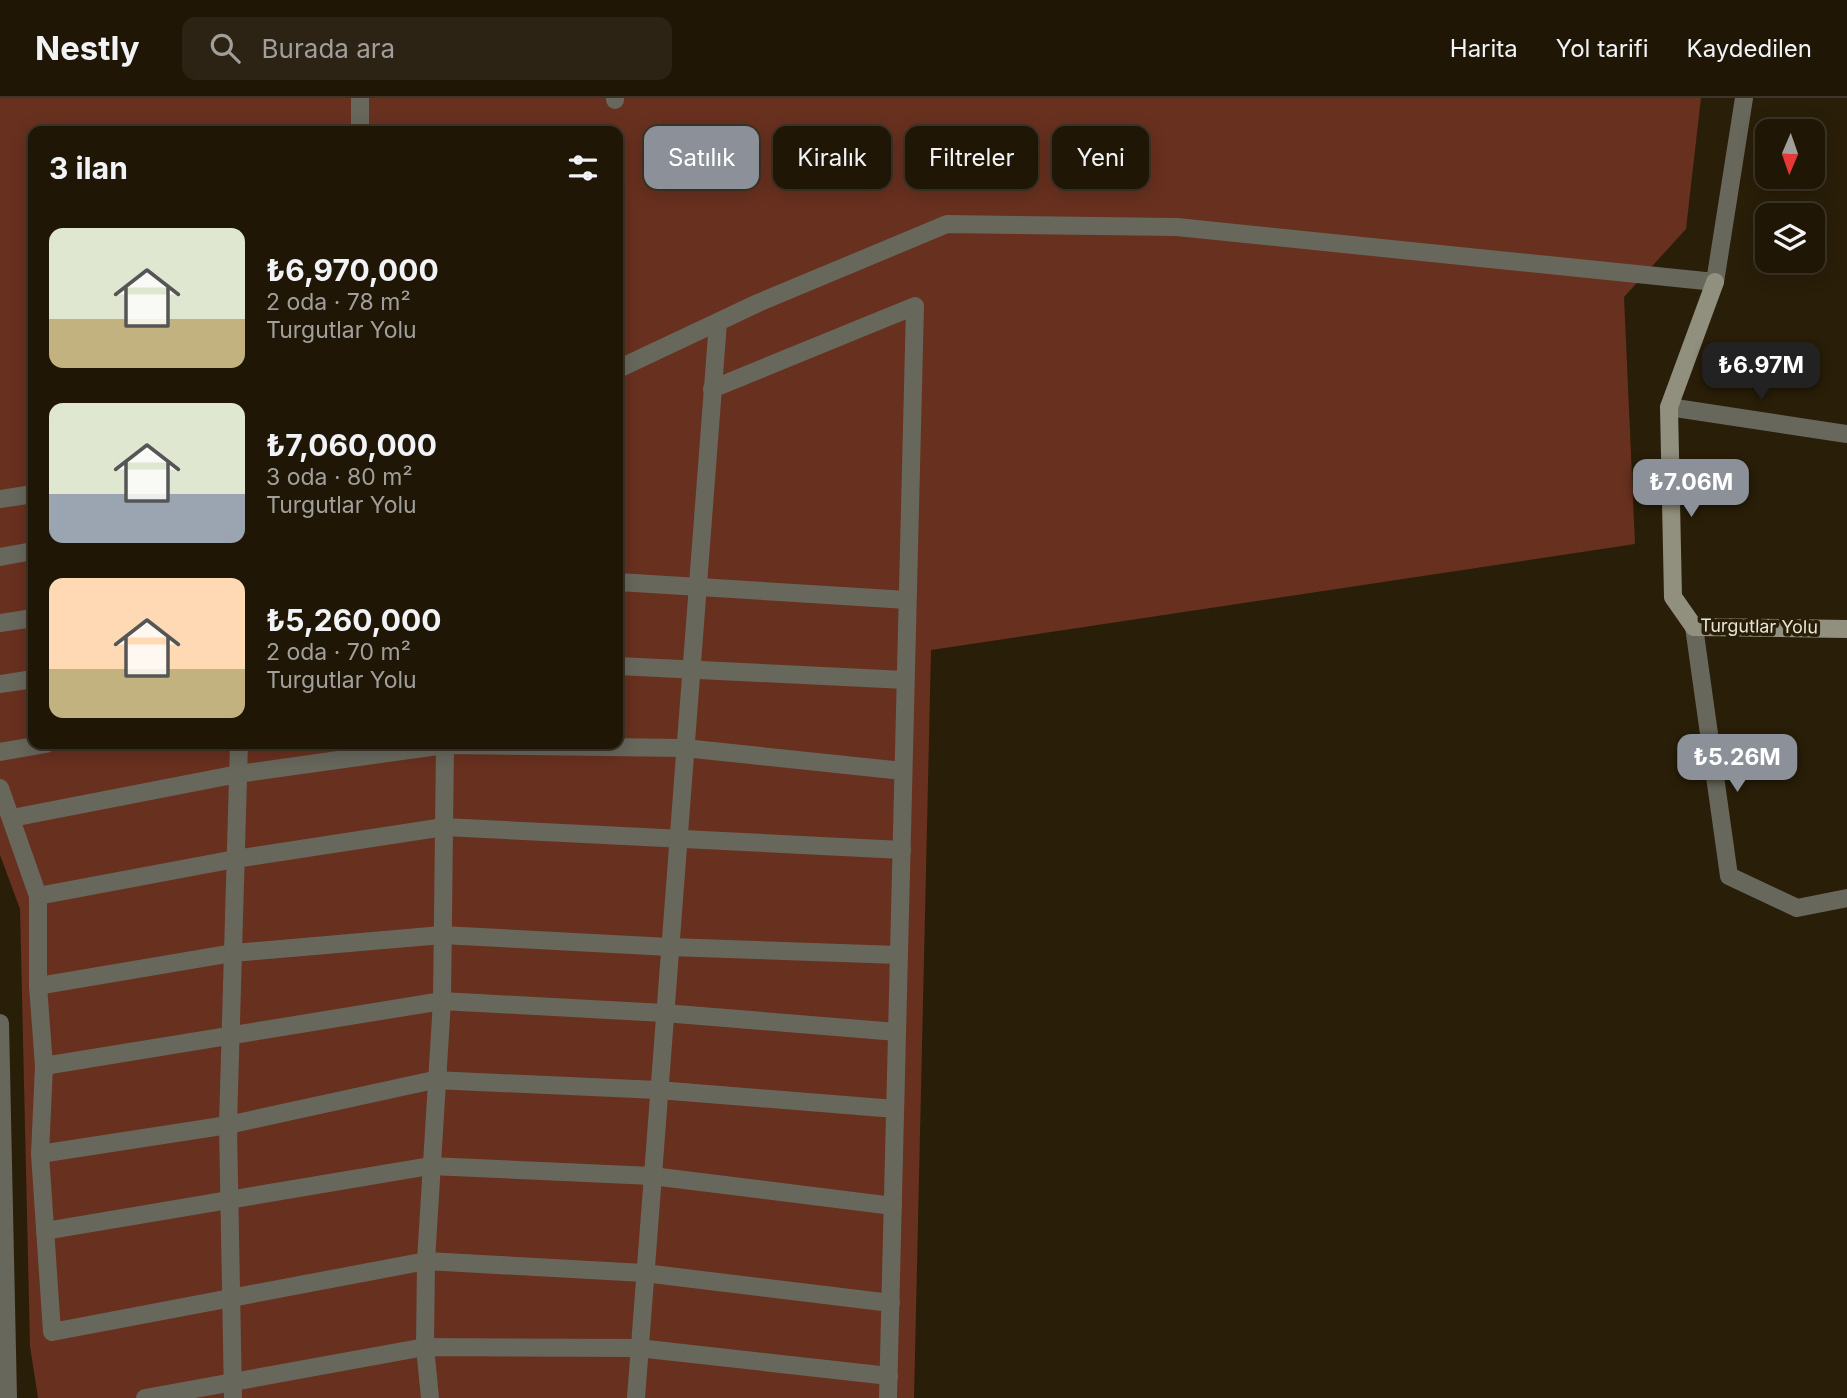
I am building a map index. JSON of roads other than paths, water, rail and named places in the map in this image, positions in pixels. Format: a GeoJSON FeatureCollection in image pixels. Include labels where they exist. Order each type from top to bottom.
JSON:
{"type":"FeatureCollection","features":[{"type":"Feature","properties":{"kind":"main road","name":"Turgutlar Yolu"},"geometry":{"type":"LineString","coordinates":[[1715,282],[1669,407],[1673,597],[1694,627],[1847,629]]}},
{"type":"Feature","properties":{"kind":"street"},"geometry":{"type":"LineString","coordinates":[[360,98],[360,126]]}},
{"type":"Feature","properties":{"kind":"street"},"geometry":{"type":"LineString","coordinates":[[623,367],[718,322],[947,224],[1177,227],[1715,282],[1744,98]]}},
{"type":"Feature","properties":{"kind":"street"},"geometry":{"type":"LineString","coordinates":[[712,389],[915,306],[888,1398]]}},
{"type":"Feature","properties":{"kind":"street"},"geometry":{"type":"LineString","coordinates":[[636,1398],[718,322]]}},
{"type":"Feature","properties":{"kind":"street"},"geometry":{"type":"LineString","coordinates":[[1669,407],[1847,435]]}},
{"type":"Feature","properties":{"kind":"street"},"geometry":{"type":"LineString","coordinates":[[0,499],[28,495]]}},
{"type":"Feature","properties":{"kind":"street"},"geometry":{"type":"LineString","coordinates":[[0,557],[28,552]]}},
{"type":"Feature","properties":{"kind":"street"},"geometry":{"type":"LineString","coordinates":[[623,582],[907,600]]}},
{"type":"Feature","properties":{"kind":"street"},"geometry":{"type":"LineString","coordinates":[[0,623],[28,619]]}},
{"type":"Feature","properties":{"kind":"street"},"geometry":{"type":"LineString","coordinates":[[1694,627],[1730,876],[1797,908],[1847,898]]}},
{"type":"Feature","properties":{"kind":"street"},"geometry":{"type":"LineString","coordinates":[[623,666],[905,680]]}},
{"type":"Feature","properties":{"kind":"street"},"geometry":{"type":"LineString","coordinates":[[0,684],[28,680]]}},
{"type":"Feature","properties":{"kind":"street"},"geometry":{"type":"LineString","coordinates":[[0,752],[28,747]]}},
{"type":"Feature","properties":{"kind":"street"},"geometry":{"type":"LineString","coordinates":[[623,747],[684,748],[903,771]]}},
{"type":"Feature","properties":{"kind":"street"},"geometry":{"type":"LineString","coordinates":[[232,1391],[228,1125],[239,749]]}},
{"type":"Feature","properties":{"kind":"street"},"geometry":{"type":"LineString","coordinates":[[12,818],[238,774],[410,749]]}},
{"type":"Feature","properties":{"kind":"street"},"geometry":{"type":"LineString","coordinates":[[430,1398],[425,1347],[426,1261],[435,1080],[442,1001],[445,749]]}},
{"type":"Feature","properties":{"kind":"street"},"geometry":{"type":"LineString","coordinates":[[0,788],[38,896],[38,986],[44,1066],[40,1154],[52,1332],[426,1261],[644,1273],[891,1303]]}},
{"type":"Feature","properties":{"kind":"street"},"geometry":{"type":"LineString","coordinates":[[38,896],[235,859],[444,827],[902,850]]}},
{"type":"Feature","properties":{"kind":"street"},"geometry":{"type":"LineString","coordinates":[[38,986],[233,953],[442,935],[899,955]]}},
{"type":"Feature","properties":{"kind":"street"},"geometry":{"type":"LineString","coordinates":[[44,1066],[442,1001],[664,1013],[897,1032]]}},
{"type":"Feature","properties":{"kind":"street"},"geometry":{"type":"LineString","coordinates":[[0,1023],[8,1398]]}},
{"type":"Feature","properties":{"kind":"street"},"geometry":{"type":"LineString","coordinates":[[40,1154],[228,1125],[435,1080],[658,1090],[895,1109]]}},
{"type":"Feature","properties":{"kind":"street"},"geometry":{"type":"LineString","coordinates":[[45,1231],[430,1166],[652,1176],[893,1206]]}},
{"type":"Feature","properties":{"kind":"street"},"geometry":{"type":"LineString","coordinates":[[145,1398],[232,1391],[425,1347],[638,1348],[889,1376]]}}]}
